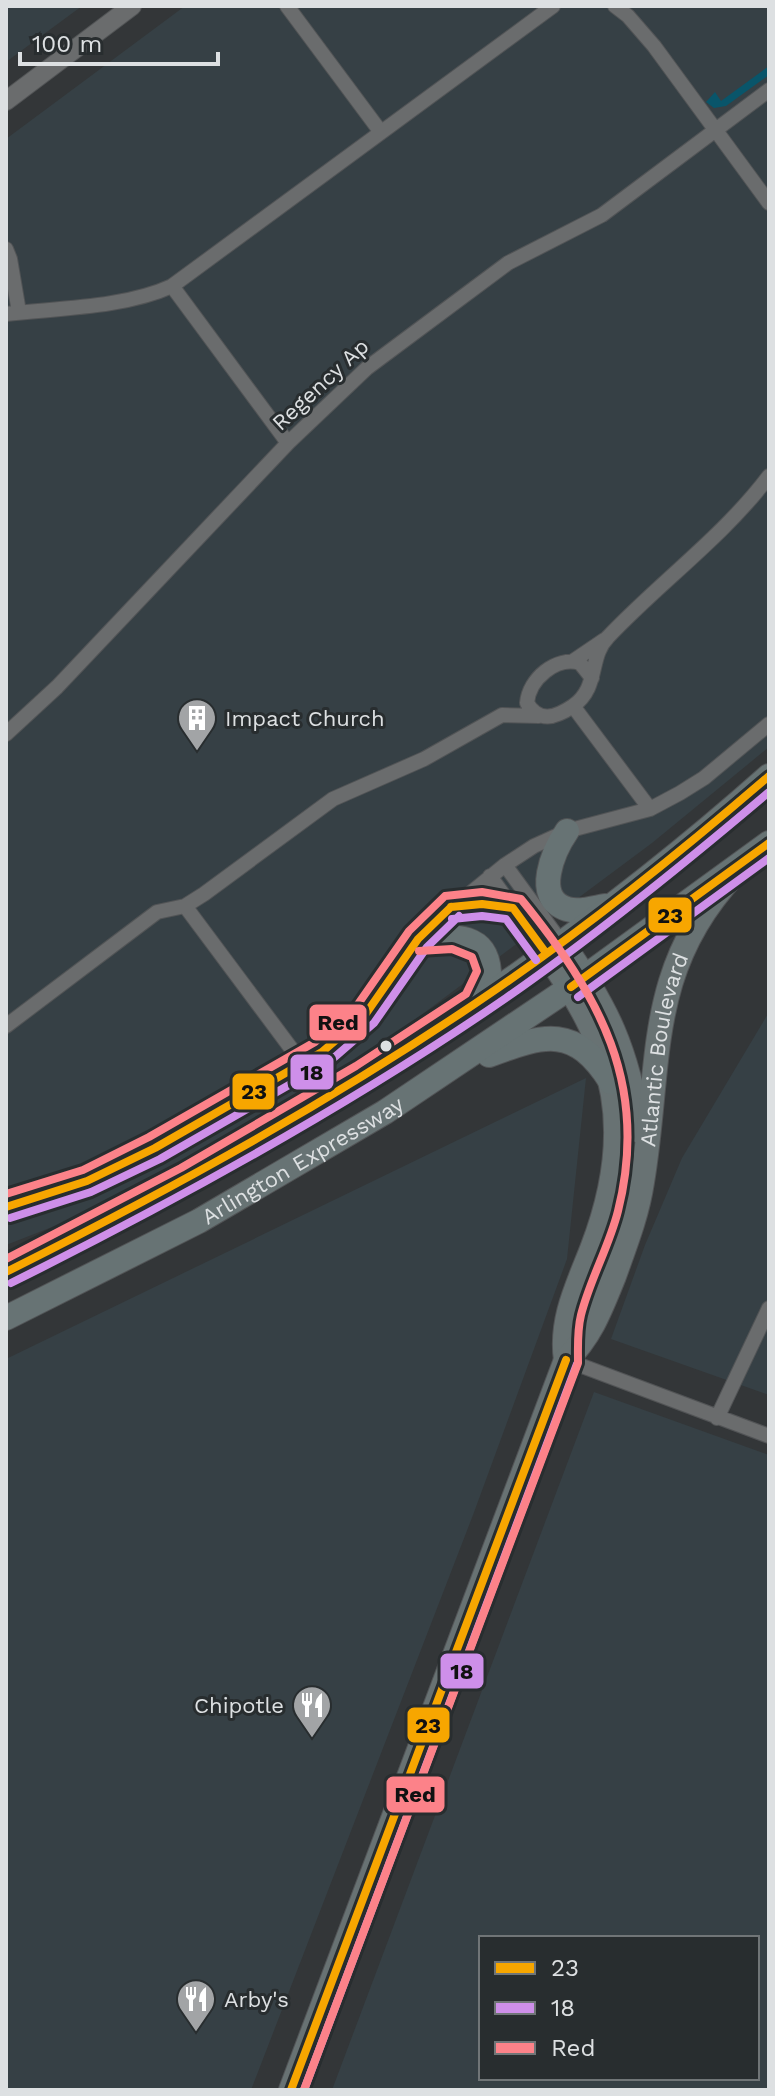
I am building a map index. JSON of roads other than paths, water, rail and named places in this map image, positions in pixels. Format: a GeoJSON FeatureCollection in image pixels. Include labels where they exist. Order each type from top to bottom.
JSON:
{"type":"FeatureCollection","features":[{"type":"Feature","properties":{"kind":"highway"},"geometry":{"type":"LineString","coordinates":[[553,947],[685,847],[769,776]]}},
{"type":"Feature","properties":{"kind":"highway"},"geometry":{"type":"LineString","coordinates":[[567,831],[552,858],[548,877],[550,891],[558,904],[583,911],[612,904]]}},
{"type":"Feature","properties":{"kind":"highway","name":"Atlantic Boulevard"},"geometry":{"type":"LineString","coordinates":[[578,982],[767,846]]}},
{"type":"Feature","properties":{"kind":"highway"},"geometry":{"type":"LineString","coordinates":[[418,939],[459,937],[474,942],[483,951],[489,963],[489,972],[476,1002]]}},
{"type":"Feature","properties":{"kind":"highway","name":"Arlington Expressway"},"geometry":{"type":"LineString","coordinates":[[6,1272],[105,1223],[273,1131],[476,1002],[553,947]]}},
{"type":"Feature","properties":{"kind":"highway","name":"Arlington Expressway"},"geometry":{"type":"LineString","coordinates":[[6,1318],[136,1254],[251,1192],[446,1072],[578,982]]}},
{"type":"Feature","properties":{"kind":"highway"},"geometry":{"type":"LineString","coordinates":[[446,1072],[524,1042],[558,1038],[583,1048],[611,1082]]}},
{"type":"Feature","properties":{"kind":"highway"},"geometry":{"type":"LineString","coordinates":[[6,1281],[105,1223]]}},
{"type":"Feature","properties":{"kind":"main road","name":"Atlantic Boulevard"},"geometry":{"type":"LineString","coordinates":[[291,2090],[566,1360],[595,1325],[631,1227],[644,1170],[656,1044],[673,973],[711,903],[734,875],[767,846]]}},
{"type":"Feature","properties":{"kind":"main road","name":"Atlantic Boulevard"},"geometry":{"type":"LineString","coordinates":[[553,947],[578,982],[611,1082],[616,1130],[613,1178],[601,1224],[567,1315],[564,1337],[566,1360]]}},
{"type":"Feature","properties":{"kind":"main road"},"geometry":{"type":"LineString","coordinates":[[578,982],[605,1009],[623,1054],[636,1109],[644,1170]]}},
{"type":"Feature","properties":{"kind":"street"},"geometry":{"type":"LineString","coordinates":[[6,101],[132,6]]}},
{"type":"Feature","properties":{"kind":"street"},"geometry":{"type":"LineString","coordinates":[[287,6],[380,131]]}},
{"type":"Feature","properties":{"kind":"street"},"geometry":{"type":"LineString","coordinates":[[6,249],[10,259],[12,313],[157,293],[172,286],[553,6]]}},
{"type":"Feature","properties":{"kind":"street"},"geometry":{"type":"LineString","coordinates":[[615,6],[642,31],[769,203]]}},
{"type":"Feature","properties":{"kind":"street","name":"Regency Ap"},"geometry":{"type":"LineString","coordinates":[[6,734],[45,699],[288,443],[367,368],[508,263],[602,215],[769,90]]}},
{"type":"Feature","properties":{"kind":"street"},"geometry":{"type":"LineString","coordinates":[[172,286],[288,443]]}},
{"type":"Feature","properties":{"kind":"street"},"geometry":{"type":"LineString","coordinates":[[6,1026],[157,912],[185,906],[333,799],[421,761],[502,715],[543,673],[573,661],[604,640],[719,531],[769,476]]}},
{"type":"Feature","properties":{"kind":"street"},"geometry":{"type":"LineString","coordinates":[[502,715],[546,718],[573,706],[585,697],[604,640]]}},
{"type":"Feature","properties":{"kind":"street"},"geometry":{"type":"LineString","coordinates":[[573,661],[586,668],[592,678]]}},
{"type":"Feature","properties":{"kind":"street"},"geometry":{"type":"LineString","coordinates":[[528,691],[527,703],[539,716]]}},
{"type":"Feature","properties":{"kind":"street"},"geometry":{"type":"LineString","coordinates":[[573,706],[650,809]]}},
{"type":"Feature","properties":{"kind":"street"},"geometry":{"type":"LineString","coordinates":[[6,1207],[87,1181],[145,1153],[322,1052],[356,1024],[418,939],[490,876],[534,846],[567,831],[650,809],[704,778],[769,724]]}},
{"type":"Feature","properties":{"kind":"street"},"geometry":{"type":"LineString","coordinates":[[505,865],[553,947]]}},
{"type":"Feature","properties":{"kind":"street"},"geometry":{"type":"LineString","coordinates":[[490,876],[513,908],[553,947]]}},
{"type":"Feature","properties":{"kind":"street"},"geometry":{"type":"LineString","coordinates":[[451,907],[482,904],[513,908]]}},
{"type":"Feature","properties":{"kind":"street"},"geometry":{"type":"LineString","coordinates":[[185,906],[302,1063]]}},
{"type":"Feature","properties":{"kind":"street"},"geometry":{"type":"LineString","coordinates":[[717,1418],[769,1308]]}},
{"type":"Feature","properties":{"kind":"street"},"geometry":{"type":"LineString","coordinates":[[566,1360],[769,1436]]}},
{"type":"Feature","properties":{"kind":"place","name":"Impact Church"},"geometry":{"type":"Point","coordinates":[197,752]}},
{"type":"Feature","properties":{"kind":"place","name":"Chipotle"},"geometry":{"type":"Point","coordinates":[312,1739]}},
{"type":"Feature","properties":{"kind":"place","name":"Arby's"},"geometry":{"type":"Point","coordinates":[196,2033]}}]}
